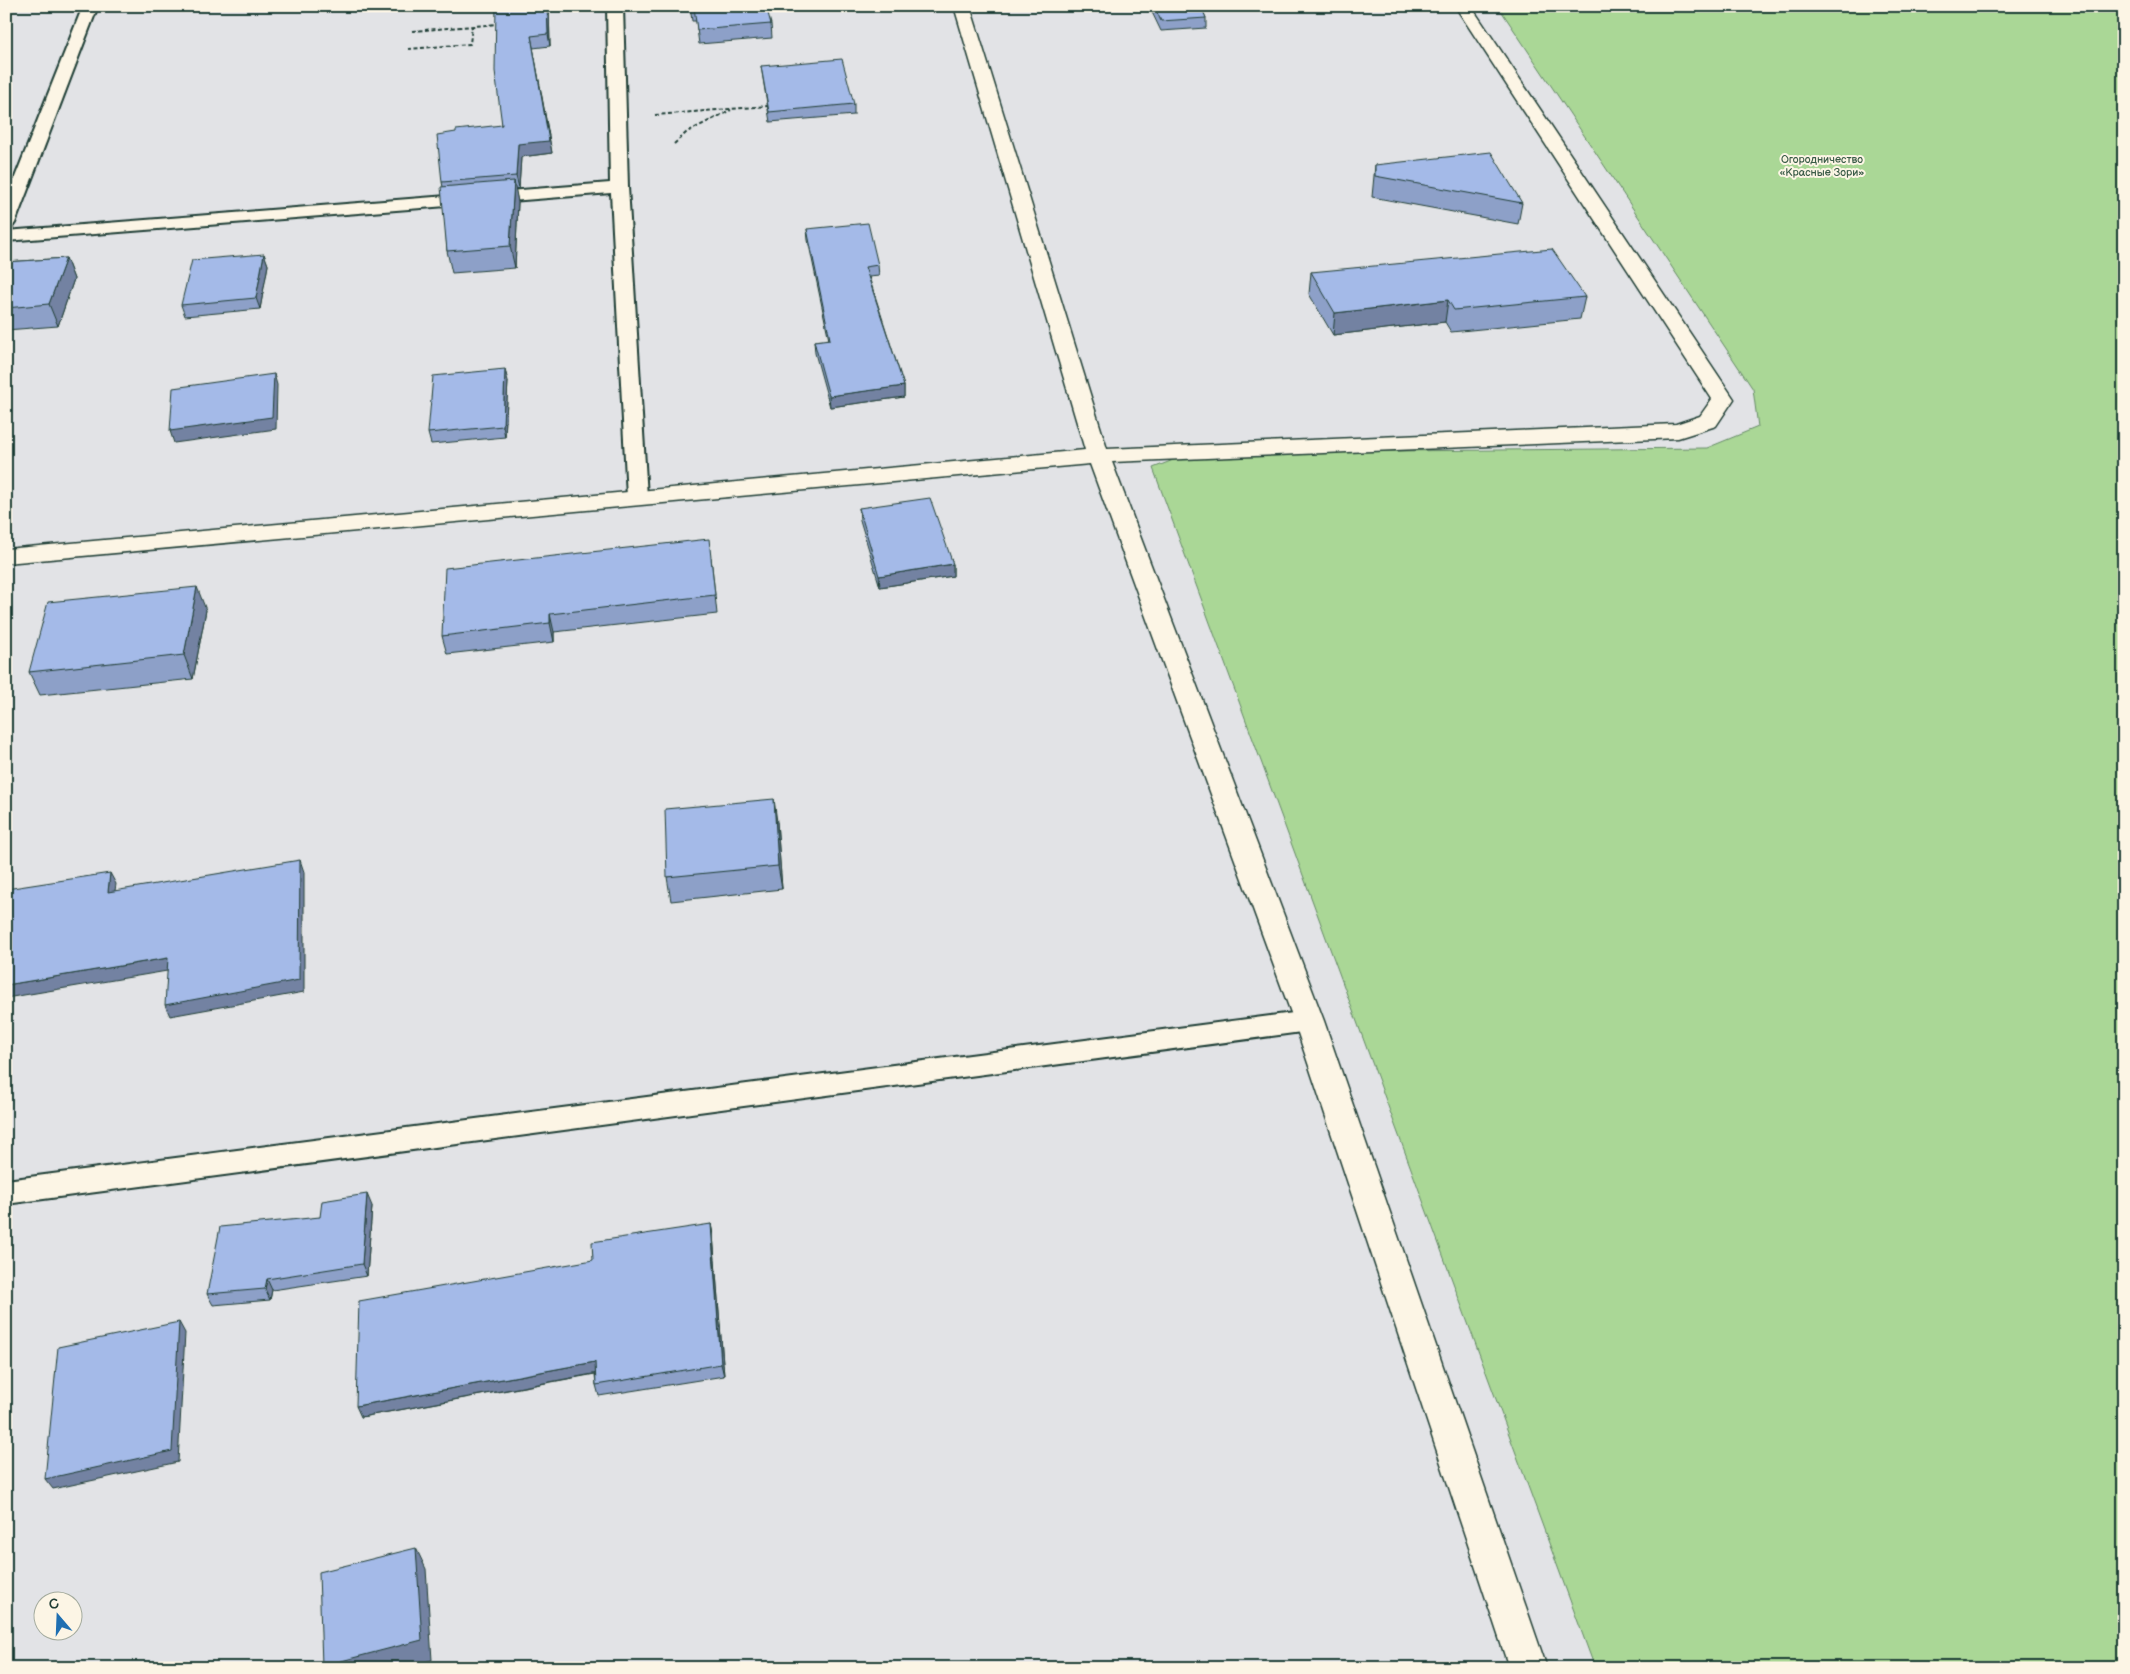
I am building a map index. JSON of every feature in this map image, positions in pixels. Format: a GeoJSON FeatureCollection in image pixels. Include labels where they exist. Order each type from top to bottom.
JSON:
{"type":"FeatureCollection","features":[{"type":"Feature","properties":{"kind":"street"},"geometry":{"type":"LineString","coordinates":[[962,6],[1098,456],[1309,1021],[1528,1668]]}},
{"type":"Feature","properties":{"kind":"street"},"geometry":{"type":"LineString","coordinates":[[6,556],[1098,456],[1678,431],[1708,421],[1723,399],[1463,6]]}},
{"type":"Feature","properties":{"kind":"lane"},"geometry":{"type":"LineString","coordinates":[[6,223],[91,6]]}},
{"type":"Feature","properties":{"kind":"lane"},"geometry":{"type":"LineString","coordinates":[[614,6],[619,187],[637,497]]}},
{"type":"Feature","properties":{"kind":"lane"},"geometry":{"type":"LineString","coordinates":[[6,236],[619,187]]}},
{"type":"Feature","properties":{"kind":"lane"},"geometry":{"type":"LineString","coordinates":[[6,1192],[1309,1021]]}},
{"type":"Feature","properties":{"kind":"path"},"geometry":{"type":"LineString","coordinates":[[412,31],[503,25]]}},
{"type":"Feature","properties":{"kind":"path"},"geometry":{"type":"LineString","coordinates":[[408,49],[470,44],[472,26]]}},
{"type":"Feature","properties":{"kind":"path"},"geometry":{"type":"LineString","coordinates":[[659,114],[768,106]]}},
{"type":"Feature","properties":{"kind":"path"},"geometry":{"type":"LineString","coordinates":[[674,144],[687,132],[733,109]]}},
{"type":"Feature","properties":{"kind":"green space","name":"Огородничество «Красные Зори»"},"geometry":{"type":"Polygon","coordinates":[[[1498,6],[2124,6],[2124,1668],[1595,1668],[1153,468],[1191,453],[1707,448],[1758,427],[1753,389],[1498,6]]]}},
{"type":"Feature","properties":{"kind":"building"},"geometry":{"type":"Polygon","coordinates":[[[496,6],[547,6],[548,34],[531,36],[549,141],[518,144],[516,176],[442,182],[437,135],[456,132],[456,130],[502,125],[495,71],[496,6]]]}},
{"type":"Feature","properties":{"kind":"building"},"geometry":{"type":"Polygon","coordinates":[[[690,6],[766,6],[771,24],[697,30],[694,7],[690,6]]]}},
{"type":"Feature","properties":{"kind":"building"},"geometry":{"type":"Polygon","coordinates":[[[1154,6],[1201,6],[1206,18],[1161,21],[1154,6]]]}},
{"type":"Feature","properties":{"kind":"building"},"geometry":{"type":"Polygon","coordinates":[[[842,59],[854,104],[769,112],[761,66],[842,59]]]}},
{"type":"Feature","properties":{"kind":"building"},"geometry":{"type":"Polygon","coordinates":[[[1491,152],[1522,203],[1375,176],[1375,165],[1491,152]]]}},
{"type":"Feature","properties":{"kind":"building"},"geometry":{"type":"Polygon","coordinates":[[[514,181],[510,246],[447,251],[441,187],[514,181]]]}},
{"type":"Feature","properties":{"kind":"building"},"geometry":{"type":"Polygon","coordinates":[[[868,223],[878,265],[865,267],[904,386],[829,396],[814,341],[830,339],[807,229],[868,223]]]}},
{"type":"Feature","properties":{"kind":"building"},"geometry":{"type":"Polygon","coordinates":[[[1552,249],[1585,297],[1454,310],[1448,300],[1335,313],[1311,272],[1552,249]]]}},
{"type":"Feature","properties":{"kind":"building"},"geometry":{"type":"Polygon","coordinates":[[[264,254],[256,298],[181,305],[192,260],[264,254]]]}},
{"type":"Feature","properties":{"kind":"building"},"geometry":{"type":"Polygon","coordinates":[[[66,258],[49,304],[6,308],[6,262],[66,258]]]}},
{"type":"Feature","properties":{"kind":"building"},"geometry":{"type":"Polygon","coordinates":[[[505,369],[503,426],[428,433],[433,376],[505,369]]]}},
{"type":"Feature","properties":{"kind":"building"},"geometry":{"type":"Polygon","coordinates":[[[274,374],[272,417],[170,431],[173,388],[274,374]]]}},
{"type":"Feature","properties":{"kind":"building"},"geometry":{"type":"Polygon","coordinates":[[[930,498],[953,564],[879,576],[859,508],[930,498]]]}},
{"type":"Feature","properties":{"kind":"building"},"geometry":{"type":"Polygon","coordinates":[[[709,539],[715,595],[550,614],[550,623],[442,636],[445,568],[709,539]]]}},
{"type":"Feature","properties":{"kind":"building"},"geometry":{"type":"Polygon","coordinates":[[[197,587],[184,655],[29,672],[48,602],[197,587]]]}},
{"type":"Feature","properties":{"kind":"building"},"geometry":{"type":"Polygon","coordinates":[[[774,799],[778,866],[667,877],[665,809],[774,799]]]}},
{"type":"Feature","properties":{"kind":"building"},"geometry":{"type":"Polygon","coordinates":[[[300,860],[299,980],[165,1005],[168,958],[6,985],[6,889],[110,873],[108,892],[300,860]]]}},
{"type":"Feature","properties":{"kind":"building"},"geometry":{"type":"Polygon","coordinates":[[[367,1194],[362,1264],[267,1279],[265,1289],[207,1294],[220,1227],[320,1217],[322,1201],[367,1194]]]}},
{"type":"Feature","properties":{"kind":"building"},"geometry":{"type":"Polygon","coordinates":[[[711,1224],[721,1364],[596,1385],[595,1362],[356,1406],[359,1301],[593,1260],[592,1242],[711,1224]]]}},
{"type":"Feature","properties":{"kind":"building"},"geometry":{"type":"Polygon","coordinates":[[[179,1322],[172,1451],[45,1479],[58,1347],[179,1322]]]}},
{"type":"Feature","properties":{"kind":"building"},"geometry":{"type":"Polygon","coordinates":[[[416,1548],[422,1640],[322,1666],[319,1572],[416,1548]]]}}]}
